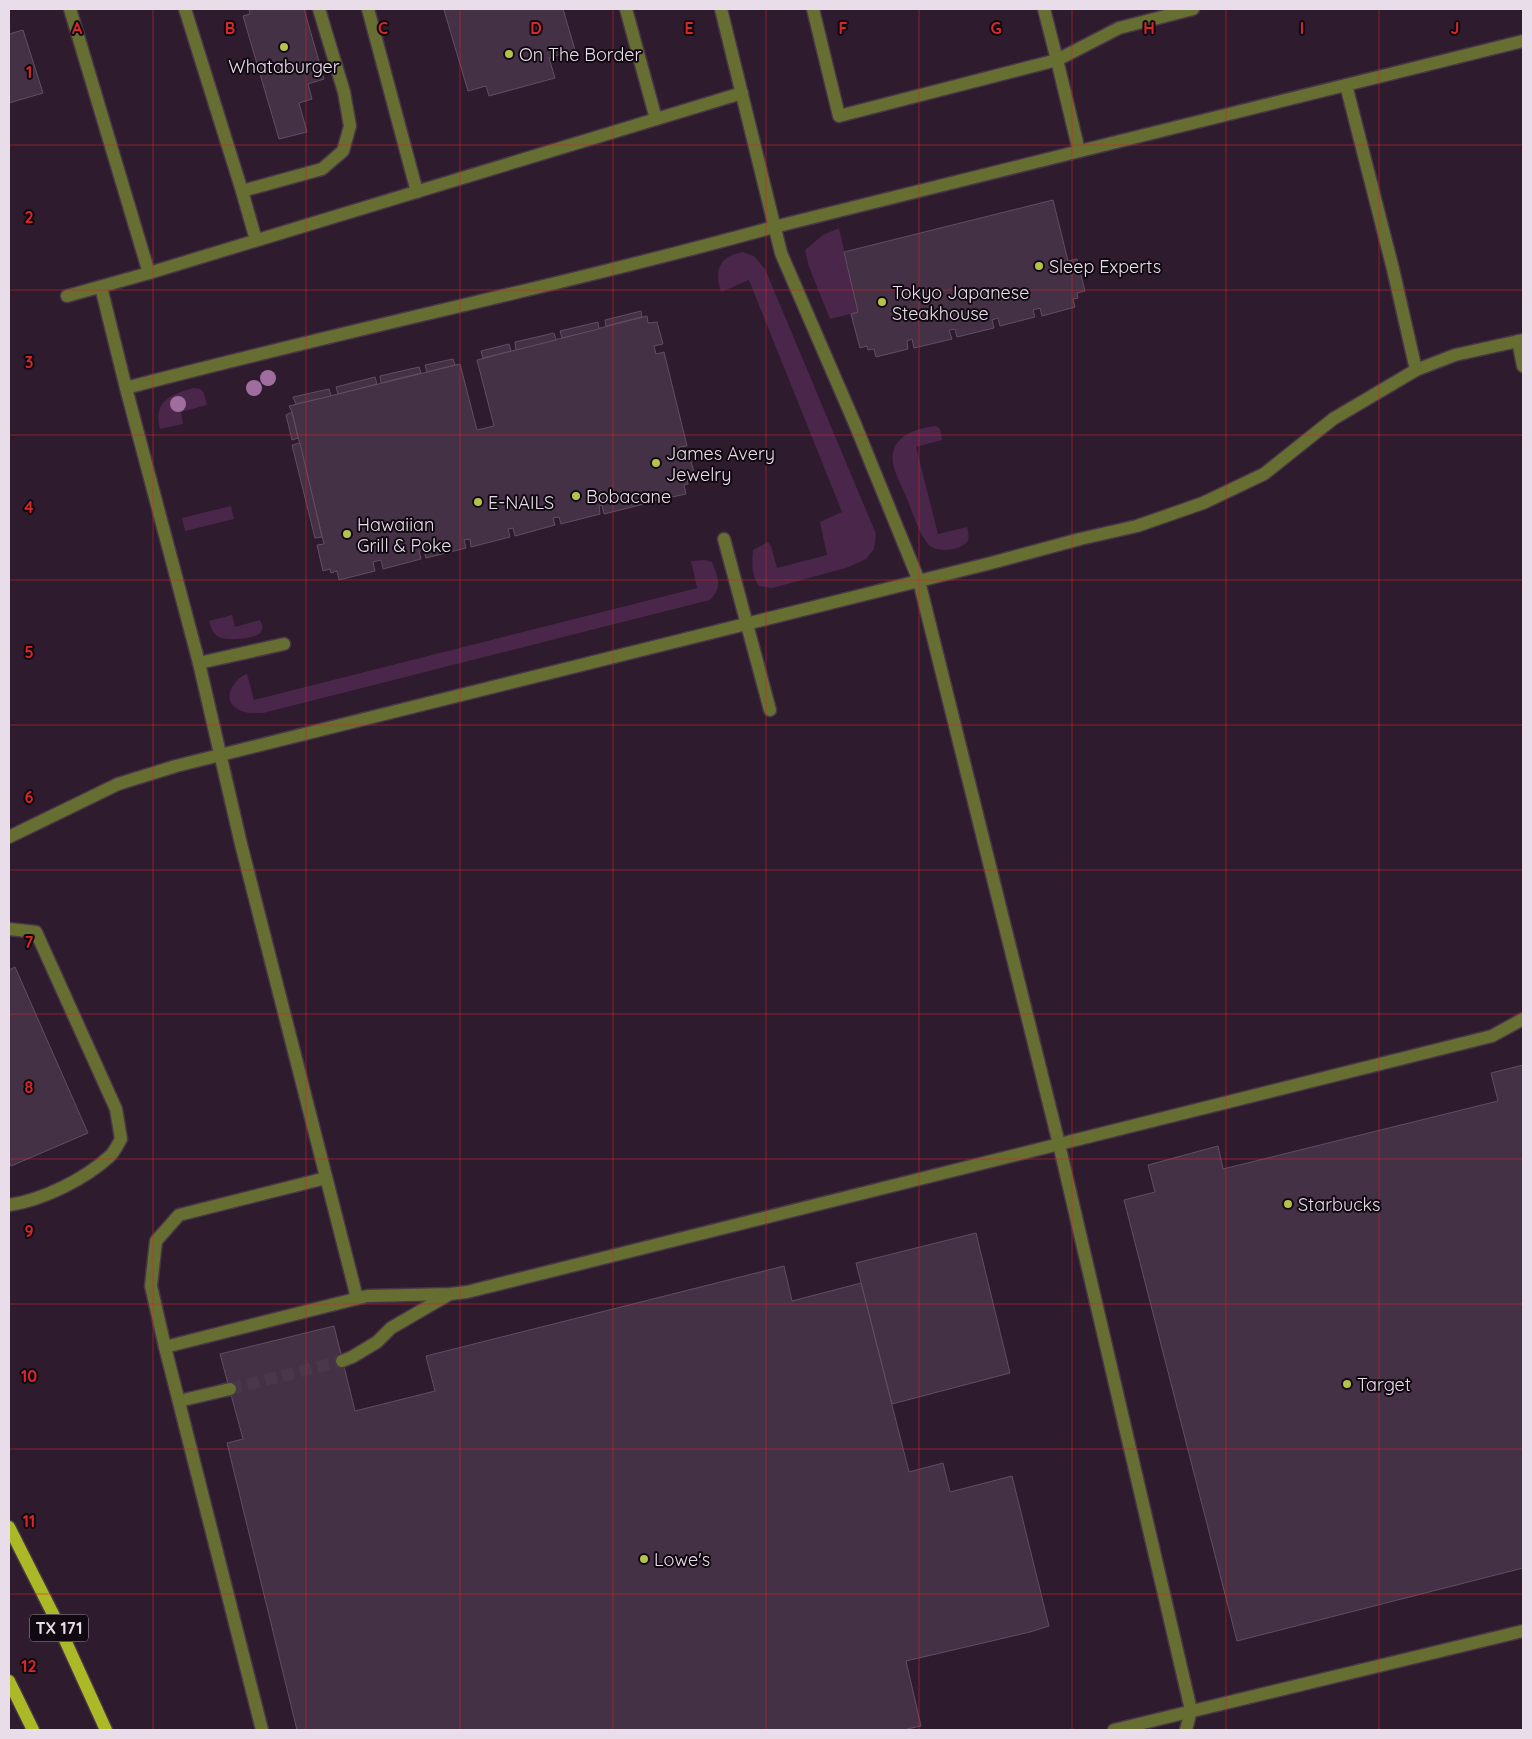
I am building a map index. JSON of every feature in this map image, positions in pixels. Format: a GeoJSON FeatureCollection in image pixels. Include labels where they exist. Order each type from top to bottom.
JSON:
{"type":"FeatureCollection","features":[{"type":"Feature","properties":{"kind":"main road","name":"TX 171"},"geometry":{"type":"LineString","coordinates":[[9,1526],[55,1618],[106,1730]]}},
{"type":"Feature","properties":{"kind":"main road"},"geometry":{"type":"LineString","coordinates":[[9,1681],[33,1730]]}},
{"type":"Feature","properties":{"kind":"lane"},"geometry":{"type":"LineString","coordinates":[[70,9],[149,273]]}},
{"type":"Feature","properties":{"kind":"lane"},"geometry":{"type":"LineString","coordinates":[[185,9],[256,240]]}},
{"type":"Feature","properties":{"kind":"lane"},"geometry":{"type":"LineString","coordinates":[[242,191],[322,168],[343,151],[350,126],[344,92],[319,9]]}},
{"type":"Feature","properties":{"kind":"lane"},"geometry":{"type":"LineString","coordinates":[[368,9],[416,192]]}},
{"type":"Feature","properties":{"kind":"lane"},"geometry":{"type":"LineString","coordinates":[[626,9],[656,119]]}},
{"type":"Feature","properties":{"kind":"lane"},"geometry":{"type":"LineString","coordinates":[[721,9],[781,253],[855,424],[919,581],[1059,1144],[1191,1710],[1186,1730]]}},
{"type":"Feature","properties":{"kind":"lane"},"geometry":{"type":"LineString","coordinates":[[813,9],[839,116],[1057,60],[1119,28],[1192,9]]}},
{"type":"Feature","properties":{"kind":"lane"},"geometry":{"type":"LineString","coordinates":[[1044,9],[1079,151]]}},
{"type":"Feature","properties":{"kind":"lane"},"geometry":{"type":"LineString","coordinates":[[126,388],[216,364],[682,252],[774,227],[1523,41]]}},
{"type":"Feature","properties":{"kind":"lane"},"geometry":{"type":"LineString","coordinates":[[1346,85],[1393,269],[1416,370]]}},
{"type":"Feature","properties":{"kind":"lane"},"geometry":{"type":"LineString","coordinates":[[67,296],[149,273],[742,92]]}},
{"type":"Feature","properties":{"kind":"lane"},"geometry":{"type":"LineString","coordinates":[[101,287],[199,663],[219,755],[357,1298]]}},
{"type":"Feature","properties":{"kind":"lane"},"geometry":{"type":"LineString","coordinates":[[9,837],[118,784],[176,766],[747,625],[1137,526],[1203,503],[1264,474],[1333,419],[1416,370],[1455,356],[1520,341],[1523,366]]}},
{"type":"Feature","properties":{"kind":"lane"},"geometry":{"type":"LineString","coordinates":[[724,539],[761,669],[770,710]]}},
{"type":"Feature","properties":{"kind":"lane"},"geometry":{"type":"LineString","coordinates":[[199,663],[284,644]]}},
{"type":"Feature","properties":{"kind":"lane"},"geometry":{"type":"LineString","coordinates":[[9,930],[36,932],[116,1109],[121,1139],[112,1154],[74,1182],[20,1204],[9,1205]]}},
{"type":"Feature","properties":{"kind":"lane"},"geometry":{"type":"LineString","coordinates":[[165,1346],[367,1296],[467,1292],[1492,1036],[1523,1019]]}},
{"type":"Feature","properties":{"kind":"lane"},"geometry":{"type":"LineString","coordinates":[[262,1730],[151,1286],[156,1242],[179,1214],[326,1178]]}},
{"type":"Feature","properties":{"kind":"lane"},"geometry":{"type":"LineString","coordinates":[[342,1361],[377,1342],[391,1328],[450,1294]]}},
{"type":"Feature","properties":{"kind":"lane"},"geometry":{"type":"LineString","coordinates":[[179,1402],[230,1389]]}},
{"type":"Feature","properties":{"kind":"lane"},"geometry":{"type":"LineString","coordinates":[[1114,1730],[1523,1631]]}},
{"type":"Feature","properties":{"kind":"shaded area"},"geometry":{"type":"Polygon","coordinates":[[[839,228],[858,312],[830,319],[809,267],[805,250],[823,235],[839,228]]]}},
{"type":"Feature","properties":{"kind":"shaded area"},"geometry":{"type":"Polygon","coordinates":[[[743,252],[754,256],[765,269],[876,534],[874,549],[866,559],[846,568],[772,588],[759,586],[756,582],[752,560],[753,550],[768,542],[771,546],[777,568],[827,555],[820,522],[842,512],[749,280],[721,292],[718,277],[720,265],[728,257],[743,252]]]}},
{"type":"Feature","properties":{"kind":"shaded area"},"geometry":{"type":"Polygon","coordinates":[[[193,388],[200,389],[204,393],[207,405],[181,412],[183,424],[160,429],[159,412],[165,401],[177,393],[193,388]]]}},
{"type":"Feature","properties":{"kind":"shaded area"},"geometry":{"type":"Polygon","coordinates":[[[936,426],[940,429],[942,440],[916,447],[938,534],[967,527],[967,542],[964,545],[948,550],[931,547],[924,539],[897,477],[893,463],[895,447],[900,440],[920,429],[936,426]]]}},
{"type":"Feature","properties":{"kind":"shaded area"},"geometry":{"type":"Polygon","coordinates":[[[231,506],[234,519],[185,531],[182,518],[231,506]]]}},
{"type":"Feature","properties":{"kind":"shaded area"},"geometry":{"type":"Polygon","coordinates":[[[704,560],[712,562],[718,582],[717,591],[710,600],[263,713],[242,711],[232,704],[230,699],[231,689],[234,684],[247,674],[254,700],[697,588],[691,561],[704,560]]]}},
{"type":"Feature","properties":{"kind":"shaded area"},"geometry":{"type":"Polygon","coordinates":[[[232,615],[235,627],[260,620],[262,630],[254,636],[241,639],[228,639],[217,636],[209,621],[232,615]]]}},
{"type":"Feature","properties":{"kind":"building","name":"Whataburger"},"geometry":{"type":"Polygon","coordinates":[[[249,9],[304,9],[324,79],[308,84],[312,99],[299,103],[307,132],[279,139],[243,16],[250,14],[249,9]]]}},
{"type":"Feature","properties":{"kind":"building","name":"On The Border"},"geometry":{"type":"Polygon","coordinates":[[[563,9],[575,50],[549,58],[555,78],[489,96],[486,86],[468,91],[444,10],[563,9]]]}},
{"type":"Feature","properties":{"kind":"building"},"geometry":{"type":"Polygon","coordinates":[[[23,30],[43,93],[9,103],[9,34],[23,30]]]}},
{"type":"Feature","properties":{"kind":"building"},"geometry":{"type":"Polygon","coordinates":[[[1053,200],[1068,261],[1077,259],[1085,291],[1077,293],[1078,298],[1073,299],[1075,307],[1042,316],[1040,308],[1033,310],[1035,317],[1000,326],[998,318],[992,320],[994,328],[957,337],[955,329],[949,330],[952,339],[914,348],[912,339],[907,341],[908,349],[876,357],[874,349],[868,350],[867,346],[860,348],[851,314],[858,312],[844,252],[1053,200]]]}},
{"type":"Feature","properties":{"kind":"building"},"geometry":{"type":"Polygon","coordinates":[[[641,311],[642,317],[606,326],[605,320],[641,311]]]}},
{"type":"Feature","properties":{"kind":"building"},"geometry":{"type":"Polygon","coordinates":[[[647,316],[648,323],[657,322],[663,344],[654,346],[656,354],[664,352],[687,446],[679,447],[681,455],[689,454],[695,476],[687,478],[688,484],[684,485],[686,494],[649,502],[648,494],[642,496],[644,504],[604,514],[602,505],[599,506],[600,514],[561,524],[559,517],[553,518],[555,525],[515,536],[513,528],[508,529],[510,537],[471,547],[470,539],[464,540],[466,548],[426,558],[424,550],[419,551],[421,559],[383,569],[381,560],[373,562],[375,571],[339,580],[337,571],[331,573],[330,569],[323,571],[317,545],[324,544],[289,406],[460,364],[477,430],[494,426],[477,360],[647,316]]]}},
{"type":"Feature","properties":{"kind":"building"},"geometry":{"type":"Polygon","coordinates":[[[598,322],[599,329],[562,338],[560,331],[598,322]]]}},
{"type":"Feature","properties":{"kind":"building"},"geometry":{"type":"Polygon","coordinates":[[[554,333],[556,340],[516,350],[515,342],[554,333]]]}},
{"type":"Feature","properties":{"kind":"building"},"geometry":{"type":"Polygon","coordinates":[[[509,344],[511,351],[483,358],[481,351],[509,344]]]}},
{"type":"Feature","properties":{"kind":"building"},"geometry":{"type":"Polygon","coordinates":[[[453,359],[455,365],[427,372],[425,365],[453,359]]]}},
{"type":"Feature","properties":{"kind":"building"},"geometry":{"type":"Polygon","coordinates":[[[419,367],[421,373],[381,383],[380,376],[419,367]]]}},
{"type":"Feature","properties":{"kind":"building"},"geometry":{"type":"Polygon","coordinates":[[[375,377],[377,384],[338,394],[336,387],[375,377]]]}},
{"type":"Feature","properties":{"kind":"building"},"geometry":{"type":"Polygon","coordinates":[[[329,389],[331,396],[296,404],[293,397],[329,389]]]}},
{"type":"Feature","properties":{"kind":"building"},"geometry":{"type":"Polygon","coordinates":[[[292,412],[298,438],[292,440],[286,415],[292,412]]]}},
{"type":"Feature","properties":{"kind":"building"},"geometry":{"type":"Polygon","coordinates":[[[300,443],[322,537],[315,538],[292,445],[300,443]]]}},
{"type":"Feature","properties":{"kind":"building"},"geometry":{"type":"Polygon","coordinates":[[[15,967],[88,1133],[11,1166],[9,1161],[9,970],[15,967]]]}},
{"type":"Feature","properties":{"kind":"building","name":"Target"},"geometry":{"type":"Polygon","coordinates":[[[1523,1065],[1523,1568],[1237,1641],[1124,1200],[1155,1192],[1148,1165],[1218,1146],[1223,1169],[1498,1101],[1491,1073],[1523,1065]]]}},
{"type":"Feature","properties":{"kind":"building"},"geometry":{"type":"Polygon","coordinates":[[[976,1233],[1010,1373],[892,1404],[856,1263],[976,1233]]]}},
{"type":"Feature","properties":{"kind":"building","name":"Lowe's"},"geometry":{"type":"Polygon","coordinates":[[[784,1266],[792,1301],[861,1283],[909,1472],[943,1463],[950,1492],[1012,1476],[1049,1626],[906,1661],[921,1726],[903,1730],[297,1730],[227,1443],[243,1439],[220,1354],[334,1326],[355,1411],[435,1391],[426,1356],[784,1266]]]}},
{"type":"Feature","properties":{"kind":"tunnel"},"geometry":{"type":"LineString","coordinates":[[230,1389],[342,1361]]}},
{"type":"Feature","properties":{"kind":"place","name":"Whataburger"},"geometry":{"type":"Point","coordinates":[284,47]}},
{"type":"Feature","properties":{"kind":"place","name":"On The Border"},"geometry":{"type":"Point","coordinates":[509,54]}},
{"type":"Feature","properties":{"kind":"place","name":"Sleep Experts"},"geometry":{"type":"Point","coordinates":[1039,266]}},
{"type":"Feature","properties":{"kind":"place","name":"Tokyo Japanese Steakhouse"},"geometry":{"type":"Point","coordinates":[882,302]}},
{"type":"Feature","properties":{"kind":"place","name":"James Avery Jewelry"},"geometry":{"type":"Point","coordinates":[656,463]}},
{"type":"Feature","properties":{"kind":"place","name":"Bobacane"},"geometry":{"type":"Point","coordinates":[576,496]}},
{"type":"Feature","properties":{"kind":"place","name":"E-NAILS"},"geometry":{"type":"Point","coordinates":[478,502]}},
{"type":"Feature","properties":{"kind":"place","name":"Hawaiian Grill & Poke"},"geometry":{"type":"Point","coordinates":[347,534]}},
{"type":"Feature","properties":{"kind":"place","name":"Starbucks"},"geometry":{"type":"Point","coordinates":[1288,1204]}},
{"type":"Feature","properties":{"kind":"place","name":"Target"},"geometry":{"type":"Point","coordinates":[1347,1384]}},
{"type":"Feature","properties":{"kind":"place","name":"Lowe's"},"geometry":{"type":"Point","coordinates":[644,1559]}}]}
